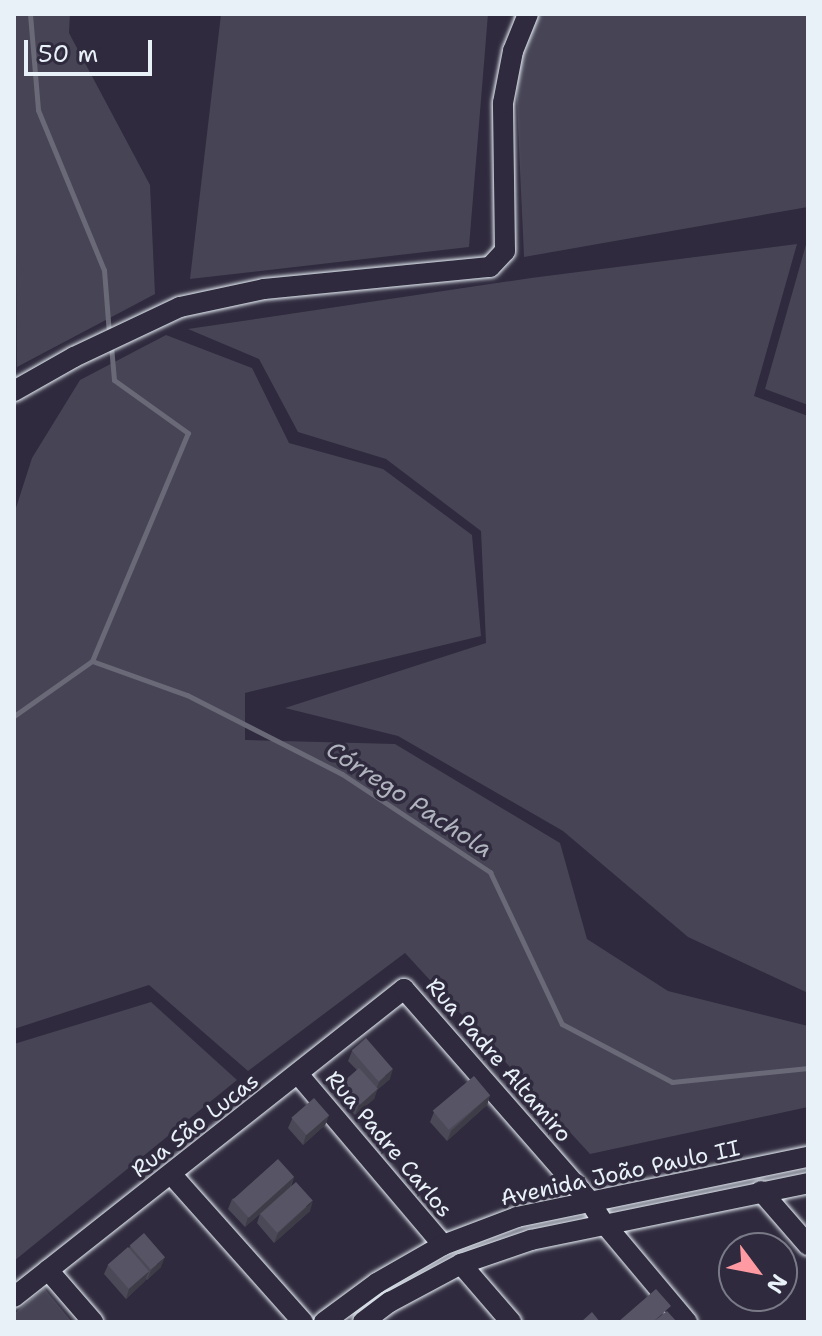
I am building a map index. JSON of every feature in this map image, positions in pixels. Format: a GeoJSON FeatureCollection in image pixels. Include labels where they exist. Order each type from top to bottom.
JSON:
{"type":"FeatureCollection","features":[{"type":"Feature","properties":{"kind":"street"},"geometry":{"type":"LineString","coordinates":[[14,391],[74,357],[180,307],[264,289],[490,267],[505,251],[503,103],[513,51],[528,14]]}},
{"type":"Feature","properties":{"kind":"street","name":"Rua São Lucas"},"geometry":{"type":"LineString","coordinates":[[14,1297],[404,989]]}},
{"type":"Feature","properties":{"kind":"street","name":"Rua Padre Altamiro"},"geometry":{"type":"LineString","coordinates":[[404,989],[589,1200],[603,1222]]}},
{"type":"Feature","properties":{"kind":"street","name":"Rua Padre Carlos"},"geometry":{"type":"LineString","coordinates":[[298,1074],[443,1245]]}},
{"type":"Feature","properties":{"kind":"street","name":"Avenida João Paulo II"},"geometry":{"type":"LineString","coordinates":[[324,1322],[377,1283],[443,1245],[517,1217],[808,1157]]}},
{"type":"Feature","properties":{"kind":"street"},"geometry":{"type":"LineString","coordinates":[[172,1175],[303,1322]]}},
{"type":"Feature","properties":{"kind":"street","name":"Avenida João Paulo II"},"geometry":{"type":"LineString","coordinates":[[363,1322],[390,1302],[461,1264],[531,1240],[603,1222],[808,1183]]}},
{"type":"Feature","properties":{"kind":"street"},"geometry":{"type":"LineString","coordinates":[[761,1191],[808,1245]]}},
{"type":"Feature","properties":{"kind":"street"},"geometry":{"type":"LineString","coordinates":[[603,1222],[687,1322]]}},
{"type":"Feature","properties":{"kind":"street"},"geometry":{"type":"LineString","coordinates":[[461,1264],[511,1322]]}},
{"type":"Feature","properties":{"kind":"street"},"geometry":{"type":"LineString","coordinates":[[48,1270],[93,1322]]}},
{"type":"Feature","properties":{"kind":"shaded area"},"geometry":{"type":"Polygon","coordinates":[[[14,14],[70,14],[69,33],[150,185],[155,294],[17,367],[14,14]]]}},
{"type":"Feature","properties":{"kind":"shaded area"},"geometry":{"type":"Polygon","coordinates":[[[221,14],[488,14],[469,247],[190,279],[221,14]]]}},
{"type":"Feature","properties":{"kind":"shaded area"},"geometry":{"type":"Polygon","coordinates":[[[513,14],[808,14],[808,207],[524,257],[513,14]]]}},
{"type":"Feature","properties":{"kind":"shaded area"},"geometry":{"type":"Polygon","coordinates":[[[808,241],[808,405],[765,389],[808,241]]]}},
{"type":"Feature","properties":{"kind":"shaded area"},"geometry":{"type":"Polygon","coordinates":[[[797,244],[754,396],[808,416],[808,993],[688,937],[563,831],[398,736],[285,708],[486,643],[481,531],[386,459],[298,432],[259,359],[188,329],[531,278],[797,244]]]}},
{"type":"Feature","properties":{"kind":"shaded area"},"geometry":{"type":"Polygon","coordinates":[[[166,335],[252,368],[289,443],[383,469],[472,535],[481,636],[245,693],[245,740],[395,744],[560,843],[587,939],[668,991],[808,1026],[808,1107],[590,1154],[405,953],[248,1071],[149,985],[14,1029],[14,514],[32,458],[80,380],[166,335]]]}},
{"type":"Feature","properties":{"kind":"shaded area"},"geometry":{"type":"Polygon","coordinates":[[[151,1002],[237,1080],[14,1261],[14,1044],[151,1002]]]}},
{"type":"Feature","properties":{"kind":"shaded area"},"geometry":{"type":"Polygon","coordinates":[[[44,1288],[72,1322],[14,1322],[14,1314],[44,1288]]]}},
{"type":"Feature","properties":{"kind":"building"},"geometry":{"type":"Polygon","coordinates":[[[366,1038],[393,1069],[379,1081],[352,1050],[366,1038]]]}},
{"type":"Feature","properties":{"kind":"building"},"geometry":{"type":"Polygon","coordinates":[[[359,1068],[378,1089],[360,1105],[341,1084],[359,1068]]]}},
{"type":"Feature","properties":{"kind":"building"},"geometry":{"type":"Polygon","coordinates":[[[474,1076],[490,1095],[449,1130],[433,1111],[474,1076]]]}},
{"type":"Feature","properties":{"kind":"building"},"geometry":{"type":"Polygon","coordinates":[[[314,1098],[329,1115],[306,1135],[291,1118],[314,1098]]]}},
{"type":"Feature","properties":{"kind":"building"},"geometry":{"type":"Polygon","coordinates":[[[278,1159],[294,1177],[249,1218],[233,1200],[278,1159]]]}},
{"type":"Feature","properties":{"kind":"building"},"geometry":{"type":"Polygon","coordinates":[[[296,1182],[313,1201],[277,1233],[260,1214],[296,1182]]]}},
{"type":"Feature","properties":{"kind":"building"},"geometry":{"type":"Polygon","coordinates":[[[144,1233],[165,1257],[151,1270],[130,1245],[144,1233]]]}},
{"type":"Feature","properties":{"kind":"building"},"geometry":{"type":"Polygon","coordinates":[[[128,1247],[149,1271],[129,1289],[108,1265],[128,1247]]]}},
{"type":"Feature","properties":{"kind":"building"},"geometry":{"type":"Polygon","coordinates":[[[656,1289],[671,1306],[653,1322],[618,1322],[656,1289]]]}},
{"type":"Feature","properties":{"kind":"building"},"geometry":{"type":"Polygon","coordinates":[[[667,1311],[677,1322],[653,1322],[667,1311]]]}},
{"type":"Feature","properties":{"kind":"building"},"geometry":{"type":"Polygon","coordinates":[[[592,1312],[600,1322],[581,1322],[592,1312]]]}},
{"type":"Feature","properties":{"kind":"waterway"},"geometry":{"type":"LineString","coordinates":[[30,14],[38,110],[104,270],[109,333]]}},
{"type":"Feature","properties":{"kind":"waterway"},"geometry":{"type":"LineString","coordinates":[[92,661],[188,433],[114,380],[111,347]]}},
{"type":"Feature","properties":{"kind":"waterway","name":"Córrego Pachola"},"geometry":{"type":"LineString","coordinates":[[92,661],[187,695],[342,774],[490,872],[562,1024],[672,1082],[808,1068]]}},
{"type":"Feature","properties":{"kind":"waterway","name":"Córrego Pachola"},"geometry":{"type":"LineString","coordinates":[[14,716],[92,661]]}}]}
